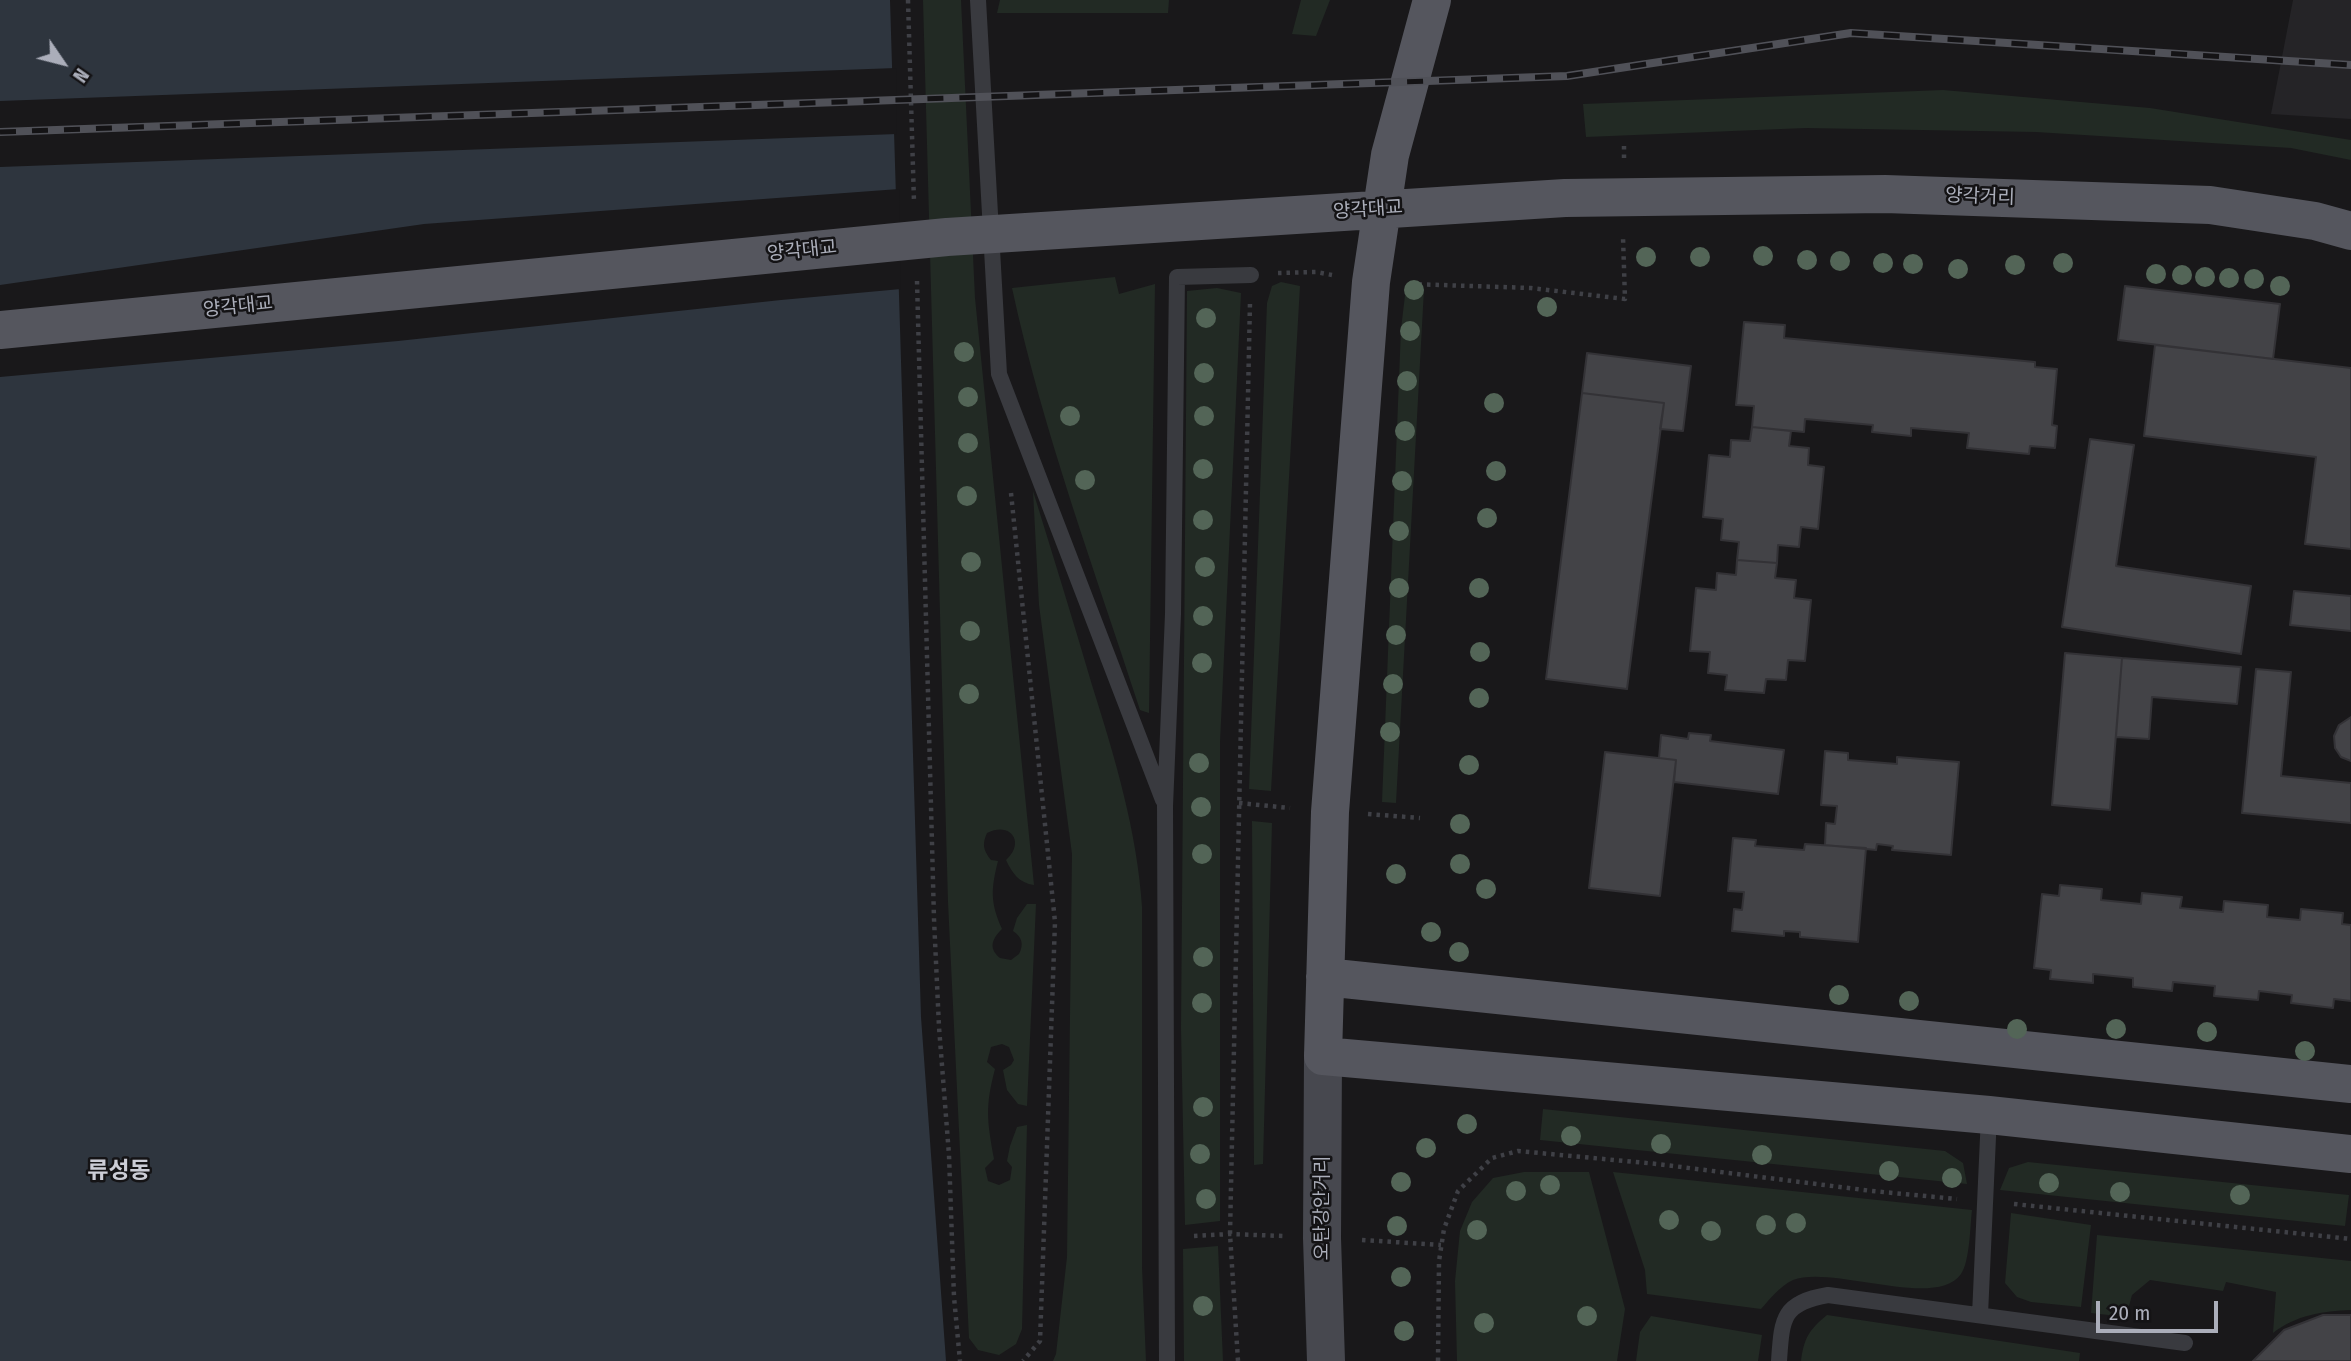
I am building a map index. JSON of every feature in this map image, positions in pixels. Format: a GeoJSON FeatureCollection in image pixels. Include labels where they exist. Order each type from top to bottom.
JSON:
{"type":"FeatureCollection","features":[{"type":"Feature","properties":{"kind":"main road"},"geometry":{"type":"LineString","coordinates":[[1432,0],[1390,155],[1371,282],[1330,812],[1323,1056],[1989,1115],[2351,1154]]}},
{"type":"Feature","properties":{"kind":"main road","name":"양각거리"},"geometry":{"type":"LineString","coordinates":[[1606,197],[1885,194],[2210,205],[2315,221],[2351,231]]}},
{"type":"Feature","properties":{"kind":"main road","name":"양각대교"},"geometry":{"type":"LineString","coordinates":[[0,330],[947,237],[1606,197]]}},
{"type":"Feature","properties":{"kind":"main road"},"geometry":{"type":"LineString","coordinates":[[1325,977],[2351,1084]]}},
{"type":"Feature","properties":{"kind":"main road","name":"오탄강안거리"},"geometry":{"type":"LineString","coordinates":[[1323,1056],[1322,1238],[1326,1361]]}},
{"type":"Feature","properties":{"kind":"lane"},"geometry":{"type":"LineString","coordinates":[[978,0],[999,374],[1165,806]]}},
{"type":"Feature","properties":{"kind":"lane"},"geometry":{"type":"LineString","coordinates":[[1167,1361],[1165,806],[1173,614],[1177,277],[1251,275]]}},
{"type":"Feature","properties":{"kind":"lane"},"geometry":{"type":"LineString","coordinates":[[1980,1315],[1989,1115]]}},
{"type":"Feature","properties":{"kind":"lane"},"geometry":{"type":"LineString","coordinates":[[1779,1361],[1781,1328],[1789,1311],[1804,1299],[1828,1295],[2185,1343]]}},
{"type":"Feature","properties":{"kind":"path"},"geometry":{"type":"LineString","coordinates":[[908,0],[914,202]]}},
{"type":"Feature","properties":{"kind":"path"},"geometry":{"type":"LineString","coordinates":[[1477,287],[1531,288],[1625,299],[1623,240]]}},
{"type":"Feature","properties":{"kind":"path"},"geometry":{"type":"LineString","coordinates":[[916,270],[934,919],[949,1155],[954,1297],[960,1361]]}},
{"type":"Feature","properties":{"kind":"path"},"geometry":{"type":"LineString","coordinates":[[1238,1361],[1230,1234],[1251,275]]}},
{"type":"Feature","properties":{"kind":"path"},"geometry":{"type":"LineString","coordinates":[[1010,483],[1055,922],[1040,1341],[1023,1361]]}},
{"type":"Feature","properties":{"kind":"path"},"geometry":{"type":"LineString","coordinates":[[1438,1361],[1441,1245],[1458,1191],[1492,1158],[1518,1151],[2351,1240]]}},
{"type":"Feature","properties":{"kind":"path"},"geometry":{"type":"LineString","coordinates":[[1230,1234],[1441,1245]]}},
{"type":"Feature","properties":{"kind":"shaded area"},"geometry":{"type":"Polygon","coordinates":[[[0,0],[890,0],[921,1017],[946,1361],[0,1361],[0,0]]]}},
{"type":"Feature","properties":{"kind":"shaded area"},"geometry":{"type":"Polygon","coordinates":[[[923,0],[961,0],[975,298],[1034,885],[1017,877],[1006,860],[1015,846],[1013,835],[1002,830],[987,833],[985,850],[991,860],[998,861],[993,895],[995,911],[1002,929],[994,940],[993,947],[1000,958],[1011,960],[1019,954],[1021,941],[1013,931],[1017,918],[1027,904],[1036,904],[1027,1106],[1018,1104],[1007,1090],[1003,1070],[1014,1060],[1009,1047],[1002,1044],[991,1047],[987,1062],[995,1069],[988,1114],[994,1159],[985,1168],[988,1181],[999,1185],[1010,1180],[1012,1167],[1007,1161],[1010,1146],[1017,1127],[1027,1125],[1022,1329],[1016,1344],[999,1355],[978,1350],[969,1338],[948,902],[923,0]]]}},
{"type":"Feature","properties":{"kind":"shaded area"},"geometry":{"type":"Polygon","coordinates":[[[1000,0],[1169,0],[1168,13],[997,13],[1000,0]]]}},
{"type":"Feature","properties":{"kind":"shaded area"},"geometry":{"type":"Polygon","coordinates":[[[1301,0],[1330,0],[1316,36],[1292,34],[1301,0]]]}},
{"type":"Feature","properties":{"kind":"shaded area"},"geometry":{"type":"Polygon","coordinates":[[[2293,0],[2351,0],[2351,119],[2271,114],[2293,0]]]}},
{"type":"Feature","properties":{"kind":"shaded area"},"geometry":{"type":"Polygon","coordinates":[[[1943,90],[2150,108],[2351,140],[2351,160],[2291,148],[2036,132],[1806,128],[1586,137],[1583,104],[1943,90]]]}},
{"type":"Feature","properties":{"kind":"shaded area"},"geometry":{"type":"Polygon","coordinates":[[[1115,277],[1119,294],[1155,284],[1149,713],[1140,710],[1071,501],[1039,395],[1012,288],[1115,277]]]}},
{"type":"Feature","properties":{"kind":"shaded area"},"geometry":{"type":"Polygon","coordinates":[[[1281,282],[1300,286],[1271,791],[1249,789],[1267,303],[1272,286],[1281,282]]]}},
{"type":"Feature","properties":{"kind":"shaded area"},"geometry":{"type":"Polygon","coordinates":[[[1406,287],[1424,289],[1396,803],[1382,802],[1401,329],[1406,287]]]}},
{"type":"Feature","properties":{"kind":"shaded area"},"geometry":{"type":"Polygon","coordinates":[[[1217,288],[1241,293],[1220,742],[1220,1221],[1185,1225],[1181,1028],[1187,291],[1217,288]]]}},
{"type":"Feature","properties":{"kind":"shaded area"},"geometry":{"type":"Polygon","coordinates":[[[1033,491],[1117,767],[1139,879],[1142,907],[1142,1267],[1146,1361],[1053,1361],[1067,1257],[1072,854],[1039,605],[1033,491]]]}},
{"type":"Feature","properties":{"kind":"shaded area"},"geometry":{"type":"Polygon","coordinates":[[[1252,821],[1272,823],[1263,1164],[1254,1165],[1252,821]]]}},
{"type":"Feature","properties":{"kind":"shaded area"},"geometry":{"type":"Polygon","coordinates":[[[1543,1109],[1945,1151],[1963,1163],[1967,1184],[1540,1140],[1543,1109]]]}},
{"type":"Feature","properties":{"kind":"shaded area"},"geometry":{"type":"Polygon","coordinates":[[[2028,1162],[2349,1195],[2345,1226],[2000,1190],[2009,1168],[2028,1162]]]}},
{"type":"Feature","properties":{"kind":"shaded area"},"geometry":{"type":"Polygon","coordinates":[[[1524,1172],[1589,1172],[1625,1309],[1617,1361],[1457,1361],[1455,1281],[1460,1231],[1472,1202],[1493,1178],[1524,1172]]]}},
{"type":"Feature","properties":{"kind":"shaded area"},"geometry":{"type":"Polygon","coordinates":[[[1613,1172],[1972,1210],[1966,1261],[1961,1274],[1948,1284],[1930,1288],[1907,1288],[1833,1278],[1793,1280],[1761,1309],[1647,1294],[1645,1270],[1613,1172]]]}},
{"type":"Feature","properties":{"kind":"shaded area"},"geometry":{"type":"Polygon","coordinates":[[[2011,1213],[2091,1225],[2081,1307],[2031,1302],[2017,1297],[2005,1283],[2011,1213]]]}},
{"type":"Feature","properties":{"kind":"shaded area"},"geometry":{"type":"Polygon","coordinates":[[[2097,1235],[2351,1261],[2351,1310],[2310,1315],[2273,1333],[2276,1292],[2226,1282],[2223,1291],[2150,1280],[2132,1295],[2126,1317],[2091,1313],[2097,1235]]]}},
{"type":"Feature","properties":{"kind":"shaded area"},"geometry":{"type":"Polygon","coordinates":[[[1218,1246],[1223,1361],[1184,1361],[1183,1249],[1218,1246]]]}},
{"type":"Feature","properties":{"kind":"shaded area"},"geometry":{"type":"Polygon","coordinates":[[[1827,1315],[2080,1353],[2079,1361],[1801,1361],[1808,1335],[1827,1315]]]}},
{"type":"Feature","properties":{"kind":"shaded area"},"geometry":{"type":"Polygon","coordinates":[[[1651,1316],[1762,1335],[1758,1361],[1636,1361],[1640,1332],[1651,1316]]]}},
{"type":"Feature","properties":{"kind":"pier"},"geometry":{"type":"Polygon","coordinates":[[[896,68],[897,134],[0,167],[0,101],[896,68]]]}},
{"type":"Feature","properties":{"kind":"pier"},"geometry":{"type":"Polygon","coordinates":[[[899,189],[901,289],[398,341],[0,377],[0,285],[424,224],[899,189]]]}},
{"type":"Feature","properties":{"kind":"building"},"geometry":{"type":"Polygon","coordinates":[[[2125,286],[2280,304],[2273,359],[2118,340],[2125,286]]]}},
{"type":"Feature","properties":{"kind":"building"},"geometry":{"type":"Polygon","coordinates":[[[1744,322],[1785,325],[1784,338],[2035,362],[2035,367],[2057,369],[2052,425],[2057,426],[2055,448],[2030,446],[2029,454],[1967,448],[1969,433],[1911,428],[1911,436],[1872,432],[1873,425],[1805,419],[1804,432],[1752,427],[1754,406],[1736,405],[1744,322]]]}},
{"type":"Feature","properties":{"kind":"building"},"geometry":{"type":"Polygon","coordinates":[[[2155,345],[2351,368],[2351,549],[2305,544],[2316,457],[2144,436],[2155,345]]]}},
{"type":"Feature","properties":{"kind":"building"},"geometry":{"type":"Polygon","coordinates":[[[1587,353],[1691,366],[1683,431],[1660,429],[1664,403],[1582,393],[1587,353]]]}},
{"type":"Feature","properties":{"kind":"building"},"geometry":{"type":"Polygon","coordinates":[[[1582,393],[1664,403],[1627,689],[1546,679],[1582,393]]]}},
{"type":"Feature","properties":{"kind":"building"},"geometry":{"type":"Polygon","coordinates":[[[1752,427],[1791,431],[1789,446],[1809,448],[1808,465],[1824,467],[1818,529],[1801,527],[1799,547],[1778,545],[1777,563],[1737,560],[1739,542],[1721,540],[1723,519],[1703,517],[1709,455],[1730,457],[1731,440],[1750,441],[1752,427]]]}},
{"type":"Feature","properties":{"kind":"building"},"geometry":{"type":"Polygon","coordinates":[[[2090,439],[2134,445],[2116,566],[2251,586],[2241,654],[2062,627],[2090,439]]]}},
{"type":"Feature","properties":{"kind":"building"},"geometry":{"type":"Polygon","coordinates":[[[1737,560],[1777,563],[1775,578],[1796,580],[1794,598],[1811,600],[1805,661],[1788,660],[1786,680],[1766,679],[1764,693],[1725,690],[1727,675],[1708,673],[1710,652],[1690,651],[1696,588],[1716,590],[1717,573],[1736,575],[1737,560]]]}},
{"type":"Feature","properties":{"kind":"building"},"geometry":{"type":"Polygon","coordinates":[[[2294,591],[2351,596],[2351,631],[2290,625],[2294,591]]]}},
{"type":"Feature","properties":{"kind":"building"},"geometry":{"type":"Polygon","coordinates":[[[2065,653],[2122,658],[2110,810],[2052,805],[2065,653]]]}},
{"type":"Feature","properties":{"kind":"building"},"geometry":{"type":"Polygon","coordinates":[[[2122,658],[2241,667],[2237,704],[2152,697],[2149,739],[2116,737],[2122,658]]]}},
{"type":"Feature","properties":{"kind":"building"},"geometry":{"type":"Polygon","coordinates":[[[2256,669],[2291,672],[2281,776],[2351,783],[2351,823],[2242,813],[2256,669]]]}},
{"type":"Feature","properties":{"kind":"building"},"geometry":{"type":"Polygon","coordinates":[[[2351,717],[2351,761],[2341,757],[2335,748],[2334,736],[2339,725],[2351,717]]]}},
{"type":"Feature","properties":{"kind":"building"},"geometry":{"type":"Polygon","coordinates":[[[1689,733],[1711,735],[1710,741],[1784,750],[1778,794],[1674,782],[1676,760],[1659,758],[1661,735],[1688,739],[1689,733]]]}},
{"type":"Feature","properties":{"kind":"building"},"geometry":{"type":"Polygon","coordinates":[[[1825,751],[1848,753],[1848,760],[1897,764],[1897,757],[1959,762],[1951,855],[1892,850],[1893,846],[1877,844],[1876,850],[1825,845],[1826,823],[1835,824],[1837,806],[1821,805],[1825,751]]]}},
{"type":"Feature","properties":{"kind":"building"},"geometry":{"type":"Polygon","coordinates":[[[1605,752],[1676,760],[1660,896],[1589,888],[1605,752]]]}},
{"type":"Feature","properties":{"kind":"building"},"geometry":{"type":"Polygon","coordinates":[[[1733,838],[1756,840],[1755,846],[1804,850],[1805,844],[1866,848],[1858,942],[1800,937],[1800,932],[1784,931],[1784,936],[1732,931],[1734,909],[1742,910],[1744,892],[1728,891],[1733,838]]]}},
{"type":"Feature","properties":{"kind":"building"},"geometry":{"type":"Polygon","coordinates":[[[2060,885],[2102,889],[2101,900],[2141,904],[2142,893],[2182,897],[2180,908],[2223,912],[2224,901],[2268,905],[2267,917],[2300,920],[2301,909],[2343,913],[2342,924],[2351,925],[2351,1001],[2334,999],[2333,1008],[2291,1003],[2292,995],[2259,991],[2258,1000],[2214,996],[2215,986],[2173,982],[2172,991],[2133,987],[2133,978],[2093,974],[2093,983],[2050,979],[2051,970],[2034,968],[2042,894],[2059,896],[2060,885]]]}},
{"type":"Feature","properties":{"kind":"building"},"geometry":{"type":"Polygon","coordinates":[[[2323,1315],[2351,1315],[2351,1361],[2253,1361],[2284,1330],[2323,1315]]]}},
{"type":"Feature","properties":{"kind":"railway"},"geometry":{"type":"LineString","coordinates":[[0,132],[1567,76],[1851,33],[2351,65]]}},
{"type":"Feature","properties":{"kind":"district","name":"류성동"},"geometry":{"type":"Point","coordinates":[119,1172]}}]}
